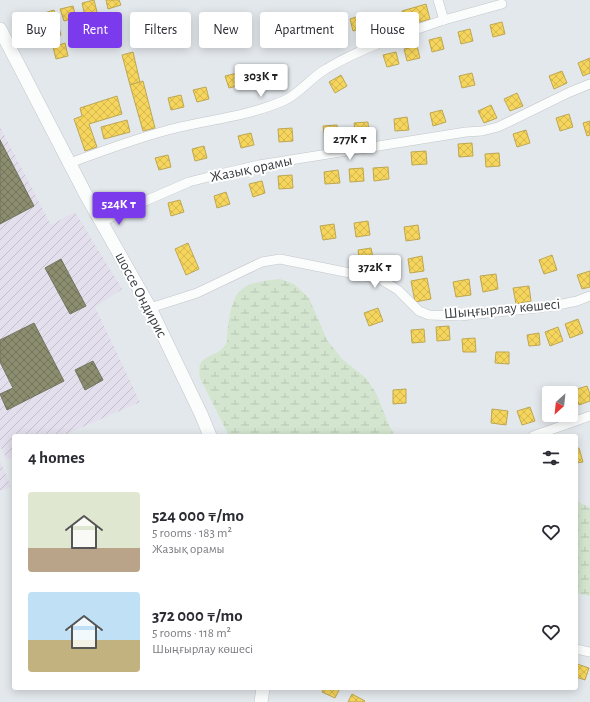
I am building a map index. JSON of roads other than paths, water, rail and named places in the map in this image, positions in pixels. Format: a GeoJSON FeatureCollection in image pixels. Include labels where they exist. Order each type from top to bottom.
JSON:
{"type":"FeatureCollection","features":[{"type":"Feature","properties":{"kind":"main road","name":"шоссе Ондирис"},"geometry":{"type":"LineString","coordinates":[[0,29],[70,163],[150,308],[209,434]]}},
{"type":"Feature","properties":{"kind":"main road"},"geometry":{"type":"LineString","coordinates":[[261,702],[263,690]]}},
{"type":"Feature","properties":{"kind":"street"},"geometry":{"type":"LineString","coordinates":[[438,0],[444,20]]}},
{"type":"Feature","properties":{"kind":"street"},"geometry":{"type":"LineString","coordinates":[[70,163],[104,150],[168,130],[255,111],[284,101],[300,91],[311,79],[326,69],[384,40],[444,20],[502,4]]}},
{"type":"Feature","properties":{"kind":"street","name":"Жазық орамы"},"geometry":{"type":"LineString","coordinates":[[102,222],[129,208],[189,182],[259,165],[466,132],[482,131],[498,127],[563,95],[590,84]]}},
{"type":"Feature","properties":{"kind":"street","name":"Шыңғырлау көшесі"},"geometry":{"type":"LineString","coordinates":[[150,308],[197,293],[262,262],[280,259],[380,279],[398,290],[420,311],[430,315],[460,316],[542,308],[577,301],[590,296]]}},
{"type":"Feature","properties":{"kind":"street"},"geometry":{"type":"LineString","coordinates":[[539,434],[590,416]]}},
{"type":"Feature","properties":{"kind":"street"},"geometry":{"type":"LineString","coordinates":[[578,649],[590,652]]}}]}
